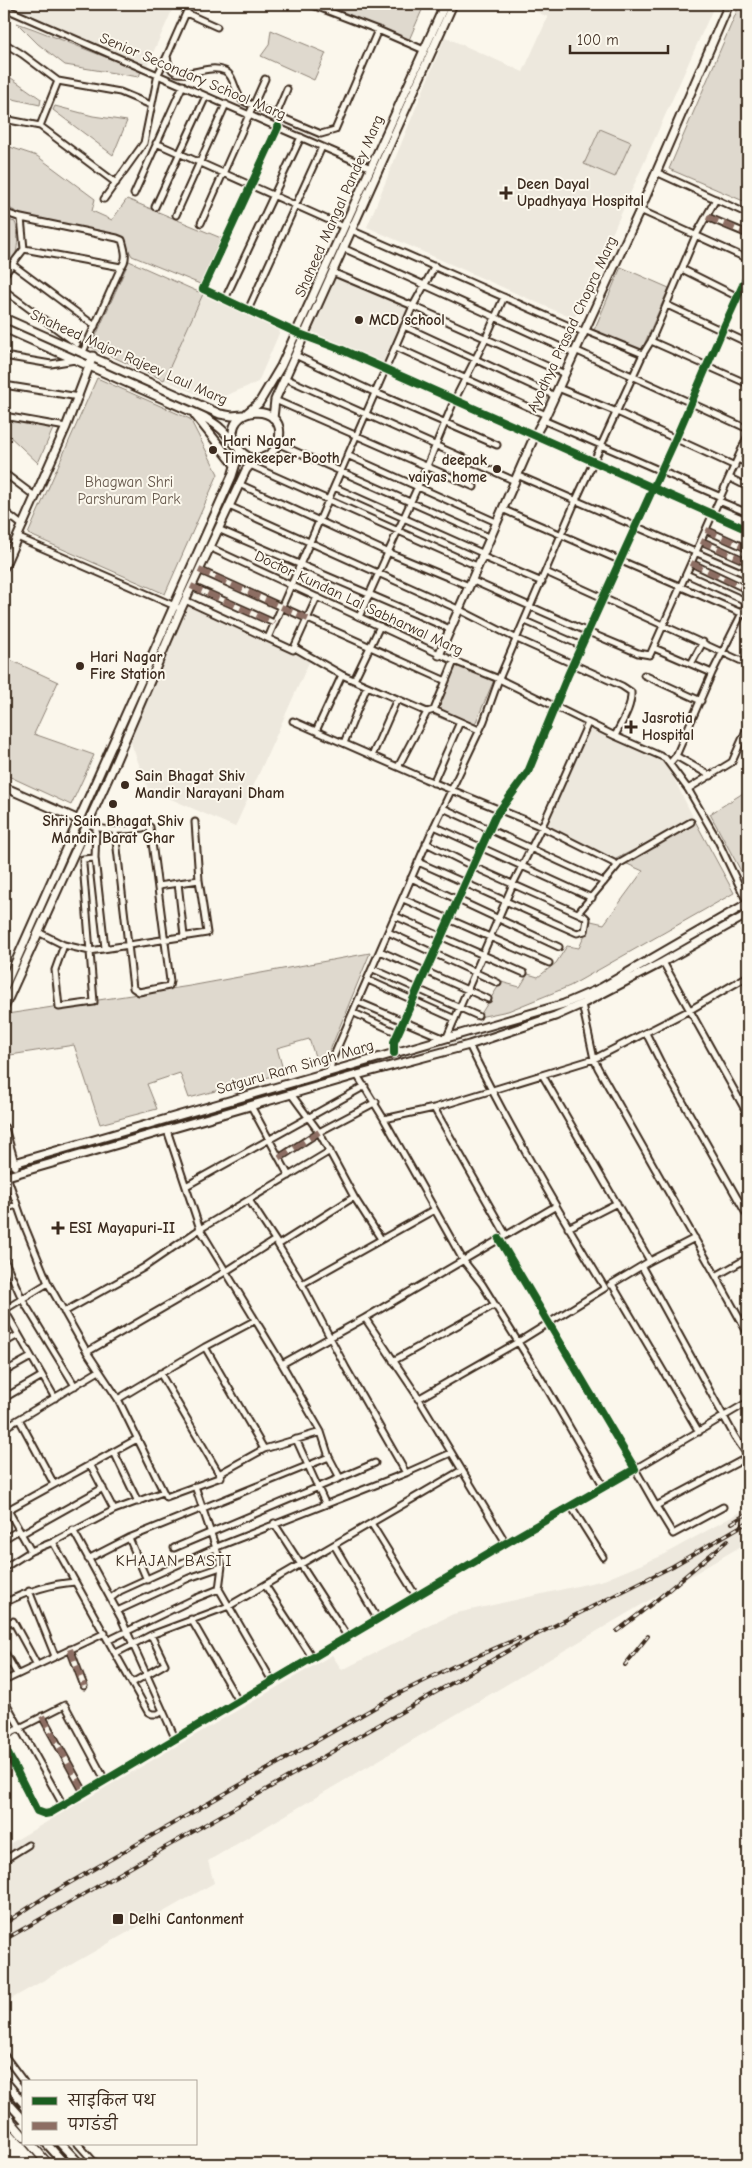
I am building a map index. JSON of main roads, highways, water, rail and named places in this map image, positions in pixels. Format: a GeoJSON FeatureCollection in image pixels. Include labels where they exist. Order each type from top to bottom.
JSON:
{"type":"FeatureCollection","features":[{"type":"Feature","properties":{"kind":"main road"},"geometry":{"type":"LineString","coordinates":[[22,2098],[12,2105],[8,2116],[22,2134]]}},
{"type":"Feature","properties":{"kind":"main road"},"geometry":{"type":"LineString","coordinates":[[33,2146],[48,2164]]}},
{"type":"Feature","properties":{"kind":"railway"},"geometry":{"type":"LineString","coordinates":[[732,1523],[748,1513]]}},
{"type":"Feature","properties":{"kind":"railway"},"geometry":{"type":"LineString","coordinates":[[4,1940],[532,1637],[673,1566],[748,1522]]}},
{"type":"Feature","properties":{"kind":"railway"},"geometry":{"type":"LineString","coordinates":[[617,1631],[728,1540]]}},
{"type":"Feature","properties":{"kind":"railway"},"geometry":{"type":"LineString","coordinates":[[625,1665],[648,1636]]}},
{"type":"Feature","properties":{"kind":"railway"},"geometry":{"type":"LineString","coordinates":[[4,1924],[45,1897],[400,1693],[454,1666],[519,1638]]}},
{"type":"Feature","properties":{"kind":"place","name":"Deen Dayal Upadhyaya Hospital"},"geometry":{"type":"Point","coordinates":[506,193]}},
{"type":"Feature","properties":{"kind":"place","name":"MCD school"},"geometry":{"type":"Point","coordinates":[359,320]}},
{"type":"Feature","properties":{"kind":"place","name":"Hari Nagar Timekeeper Booth"},"geometry":{"type":"Point","coordinates":[213,450]}},
{"type":"Feature","properties":{"kind":"place","name":"deepak vaiyas home"},"geometry":{"type":"Point","coordinates":[497,469]}},
{"type":"Feature","properties":{"kind":"place","name":"Hari Nagar Fire Station"},"geometry":{"type":"Point","coordinates":[80,666]}},
{"type":"Feature","properties":{"kind":"place","name":"Jasrotia Hospital"},"geometry":{"type":"Point","coordinates":[631,727]}},
{"type":"Feature","properties":{"kind":"place","name":"Sain Bhagat Shiv Mandir Narayani Dham"},"geometry":{"type":"Point","coordinates":[125,785]}},
{"type":"Feature","properties":{"kind":"place","name":"Shri Sain Bhagat Shiv Mandir Barat Ghar"},"geometry":{"type":"Point","coordinates":[113,804]}},
{"type":"Feature","properties":{"kind":"place","name":"ESI Mayapuri-II"},"geometry":{"type":"Point","coordinates":[58,1228]}},
{"type":"Feature","properties":{"kind":"place","name":"Delhi Cantonment"},"geometry":{"type":"Point","coordinates":[118,1919]}},
{"type":"Feature","properties":{"kind":"district","name":"KHAJAN BASTI"},"geometry":{"type":"Point","coordinates":[174,1560]}},
{"type":"Feature","properties":{"kind":"park label","name":"Bhagwan Shri Parshuram Park"},"geometry":{"type":"Point","coordinates":[129,490]}}]}
